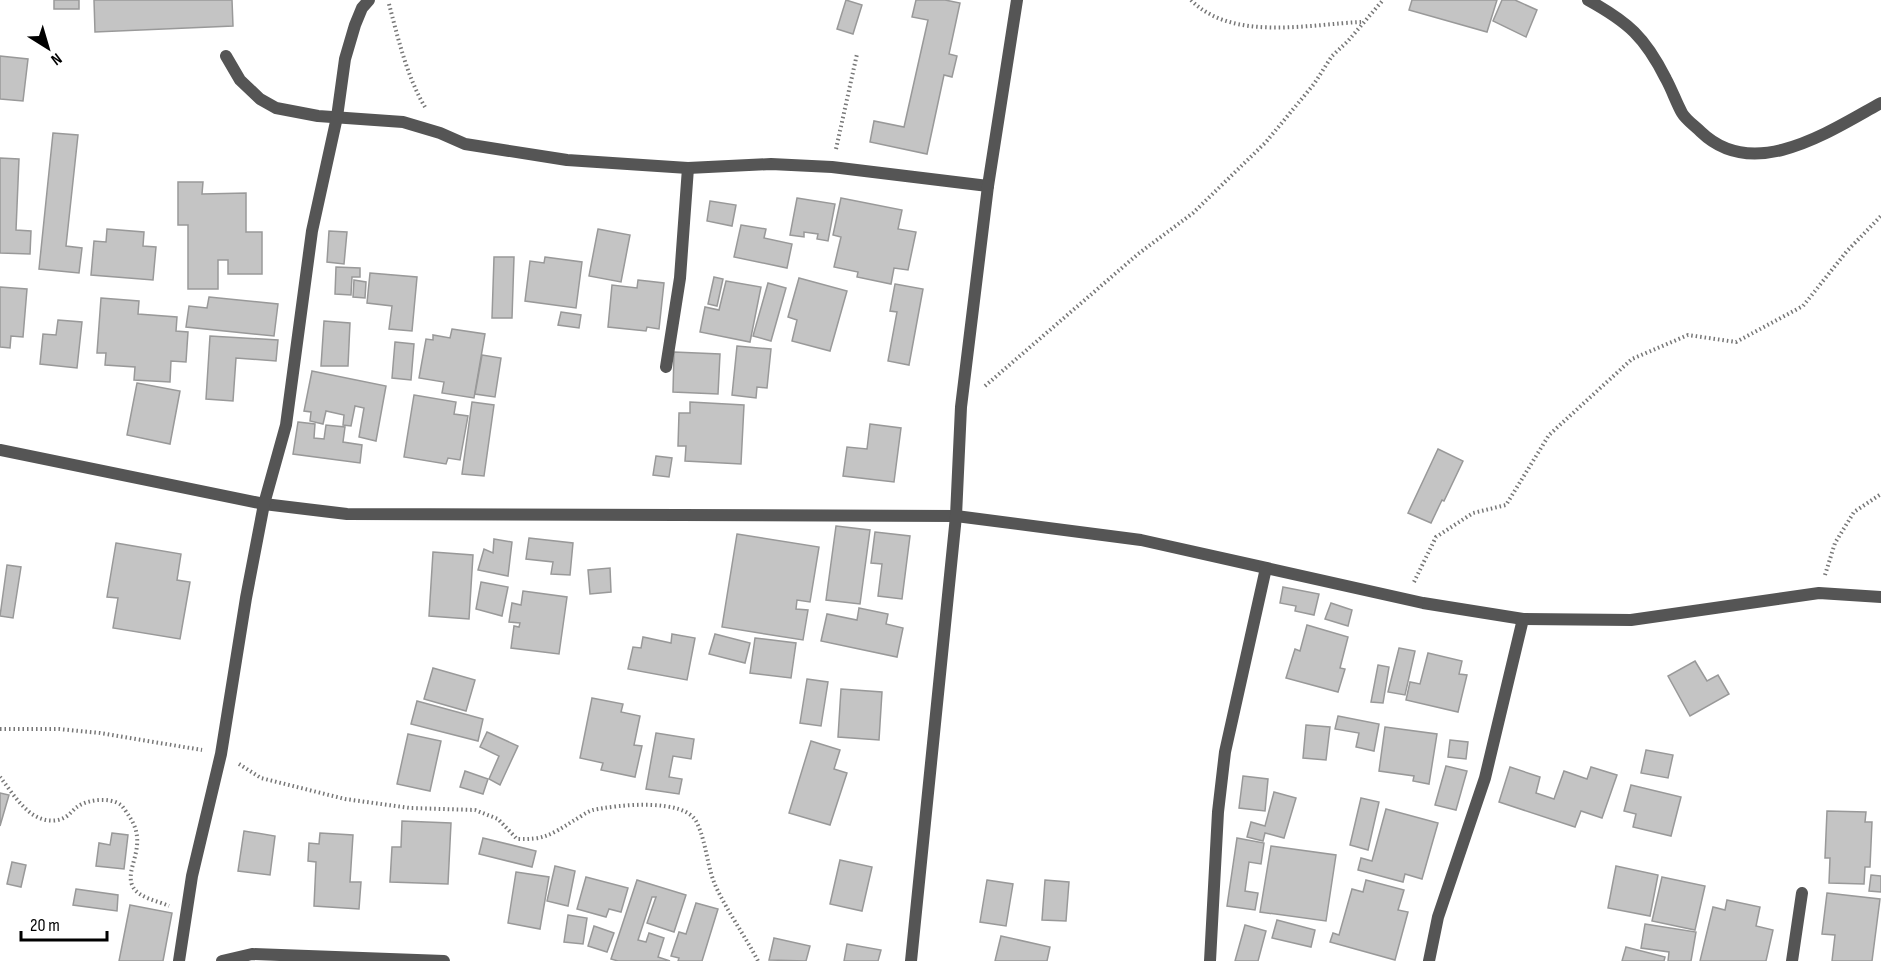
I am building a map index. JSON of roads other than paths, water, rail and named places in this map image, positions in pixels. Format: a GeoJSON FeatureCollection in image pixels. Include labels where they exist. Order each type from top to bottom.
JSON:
{"type":"FeatureCollection","features":[{"type":"Feature","properties":{"kind":"street"},"geometry":{"type":"LineString","coordinates":[[178,961],[192,876],[221,754],[246,598],[264,504],[286,425],[312,231],[337,117],[345,59],[362,8],[369,0]]}},
{"type":"Feature","properties":{"kind":"street"},"geometry":{"type":"LineString","coordinates":[[911,961],[956,516],[961,408],[988,186],[1017,0]]}},
{"type":"Feature","properties":{"kind":"street"},"geometry":{"type":"LineString","coordinates":[[1588,0],[1618,16],[1640,36],[1655,58],[1683,114],[1709,140],[1734,152],[1756,154],[1796,146],[1881,103]]}},
{"type":"Feature","properties":{"kind":"street"},"geometry":{"type":"LineString","coordinates":[[226,56],[240,80],[260,99],[276,108],[337,117],[404,122],[441,133],[465,144],[567,160],[688,168],[771,164],[832,167],[988,186]]}},
{"type":"Feature","properties":{"kind":"street"},"geometry":{"type":"LineString","coordinates":[[666,367],[680,278],[688,168]]}},
{"type":"Feature","properties":{"kind":"street"},"geometry":{"type":"LineString","coordinates":[[0,450],[264,504],[346,514],[956,516],[1141,540],[1423,603],[1523,619],[1631,620],[1819,593],[1881,597]]}},
{"type":"Feature","properties":{"kind":"street"},"geometry":{"type":"LineString","coordinates":[[1210,961],[1218,812],[1225,752],[1266,568]]}},
{"type":"Feature","properties":{"kind":"street"},"geometry":{"type":"LineString","coordinates":[[1430,961],[1438,917],[1485,778],[1523,619]]}},
{"type":"Feature","properties":{"kind":"street"},"geometry":{"type":"LineString","coordinates":[[1792,961],[1802,893]]}},
{"type":"Feature","properties":{"kind":"street"},"geometry":{"type":"LineString","coordinates":[[222,961],[252,954],[444,961]]}}]}
